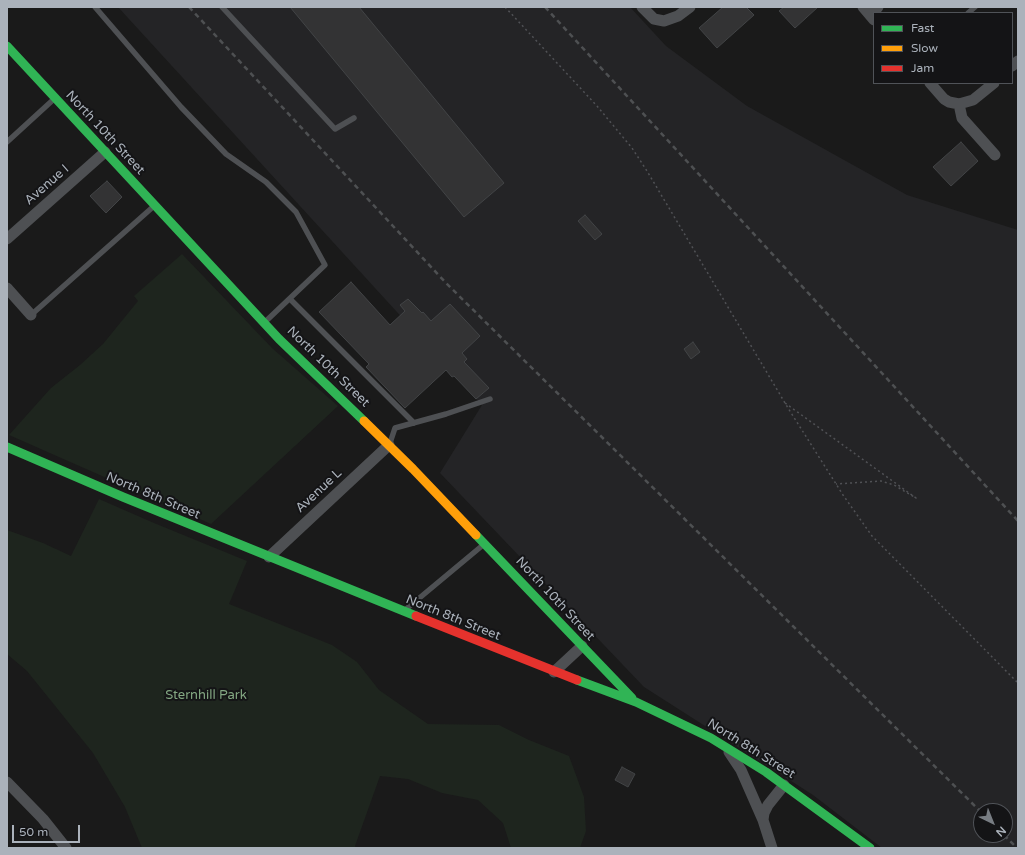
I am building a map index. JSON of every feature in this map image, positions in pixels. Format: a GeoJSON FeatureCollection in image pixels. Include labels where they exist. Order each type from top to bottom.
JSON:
{"type":"FeatureCollection","features":[{"type":"Feature","properties":{"kind":"street"},"geometry":{"type":"LineString","coordinates":[[642,7],[654,19],[664,21],[678,16],[690,7]]}},
{"type":"Feature","properties":{"kind":"street","name":"North 10th Street"},"geometry":{"type":"LineString","coordinates":[[7,46],[264,323],[389,445],[636,702]]}},
{"type":"Feature","properties":{"kind":"street"},"geometry":{"type":"LineString","coordinates":[[931,84],[944,99],[949,102],[960,104],[973,100],[993,84]]}},
{"type":"Feature","properties":{"kind":"street"},"geometry":{"type":"LineString","coordinates":[[960,104],[962,118],[995,154]]}},
{"type":"Feature","properties":{"kind":"street","name":"Avenue I"},"geometry":{"type":"LineString","coordinates":[[7,239],[106,152]]}},
{"type":"Feature","properties":{"kind":"street"},"geometry":{"type":"LineString","coordinates":[[7,288],[31,315]]}},
{"type":"Feature","properties":{"kind":"street","name":"Avenue L"},"geometry":{"type":"LineString","coordinates":[[268,557],[389,445]]}},
{"type":"Feature","properties":{"kind":"street","name":"North 8th Street"},"geometry":{"type":"LineString","coordinates":[[7,447],[268,557],[554,672],[636,702],[693,728],[722,744],[766,772],[870,848]]}},
{"type":"Feature","properties":{"kind":"street"},"geometry":{"type":"LineString","coordinates":[[554,672],[582,646]]}},
{"type":"Feature","properties":{"kind":"street"},"geometry":{"type":"LineString","coordinates":[[722,744],[742,770],[763,820],[772,848]]}},
{"type":"Feature","properties":{"kind":"street"},"geometry":{"type":"LineString","coordinates":[[7,782],[43,819],[66,848]]}},
{"type":"Feature","properties":{"kind":"street"},"geometry":{"type":"LineString","coordinates":[[763,820],[764,813],[768,805],[784,785]]}},
{"type":"Feature","properties":{"kind":"lane"},"geometry":{"type":"LineString","coordinates":[[95,7],[181,107],[226,154],[266,182],[296,212],[325,265],[264,323]]}},
{"type":"Feature","properties":{"kind":"lane"},"geometry":{"type":"LineString","coordinates":[[222,7],[335,129],[354,118]]}},
{"type":"Feature","properties":{"kind":"lane"},"geometry":{"type":"LineString","coordinates":[[7,142],[56,98]]}},
{"type":"Feature","properties":{"kind":"lane"},"geometry":{"type":"LineString","coordinates":[[31,315],[155,205]]}},
{"type":"Feature","properties":{"kind":"lane"},"geometry":{"type":"LineString","coordinates":[[290,299],[414,423]]}},
{"type":"Feature","properties":{"kind":"lane"},"geometry":{"type":"LineString","coordinates":[[389,445],[395,428],[490,399]]}},
{"type":"Feature","properties":{"kind":"lane"},"geometry":{"type":"LineString","coordinates":[[403,612],[484,543]]}},
{"type":"Feature","properties":{"kind":"path"},"geometry":{"type":"LineString","coordinates":[[505,7],[597,106],[632,148],[784,402],[860,519],[885,550],[950,613],[1018,683]]}},
{"type":"Feature","properties":{"kind":"path"},"geometry":{"type":"LineString","coordinates":[[784,402],[916,498],[894,485],[882,481],[836,484]]}},
{"type":"Feature","properties":{"kind":"shaded area"},"geometry":{"type":"Polygon","coordinates":[[[118,7],[630,7],[666,46],[747,106],[907,195],[1018,230],[1018,848],[882,848],[813,795],[644,687],[440,473],[482,405],[118,7]]]}},
{"type":"Feature","properties":{"kind":"green space"},"geometry":{"type":"Polygon","coordinates":[[[182,254],[272,348],[338,406],[211,524],[9,435],[51,388],[103,344],[138,301],[134,296],[182,254]]]}},
{"type":"Feature","properties":{"kind":"green space","name":"Sternhill Park"},"geometry":{"type":"Polygon","coordinates":[[[99,499],[247,561],[229,604],[332,645],[357,662],[379,690],[428,724],[499,725],[529,740],[569,756],[584,797],[586,831],[580,848],[511,848],[503,823],[478,800],[442,793],[408,779],[380,776],[355,846],[356,848],[142,848],[125,807],[93,753],[27,671],[7,654],[7,530],[43,543],[71,556],[99,499]]]}},
{"type":"Feature","properties":{"kind":"building"},"geometry":{"type":"Polygon","coordinates":[[[290,7],[359,7],[504,183],[464,217],[290,7]]]}},
{"type":"Feature","properties":{"kind":"building"},"geometry":{"type":"Polygon","coordinates":[[[723,7],[746,7],[754,15],[717,48],[699,28],[723,7]]]}},
{"type":"Feature","properties":{"kind":"building"},"geometry":{"type":"Polygon","coordinates":[[[784,7],[818,7],[795,28],[779,11],[784,7]]]}},
{"type":"Feature","properties":{"kind":"building"},"geometry":{"type":"Polygon","coordinates":[[[961,142],[978,161],[951,186],[933,167],[961,142]]]}},
{"type":"Feature","properties":{"kind":"building"},"geometry":{"type":"Polygon","coordinates":[[[107,181],[122,197],[106,213],[90,196],[107,181]]]}},
{"type":"Feature","properties":{"kind":"building"},"geometry":{"type":"Polygon","coordinates":[[[585,215],[602,234],[595,240],[578,221],[585,215]]]}},
{"type":"Feature","properties":{"kind":"building"},"geometry":{"type":"Polygon","coordinates":[[[351,282],[390,325],[405,311],[400,305],[408,299],[431,321],[450,304],[480,336],[462,353],[467,359],[464,362],[489,388],[476,399],[454,376],[452,377],[446,370],[405,408],[366,367],[369,364],[319,312],[351,282]]]}},
{"type":"Feature","properties":{"kind":"building"},"geometry":{"type":"Polygon","coordinates":[[[693,342],[700,352],[691,359],[684,349],[693,342]]]}},
{"type":"Feature","properties":{"kind":"building"},"geometry":{"type":"Polygon","coordinates":[[[622,767],[635,774],[628,787],[615,780],[622,767]]]}},
{"type":"Feature","properties":{"kind":"railway"},"geometry":{"type":"LineString","coordinates":[[189,7],[446,283],[973,804]]}},
{"type":"Feature","properties":{"kind":"railway"},"geometry":{"type":"LineString","coordinates":[[545,7],[1018,521]]}},
{"type":"Feature","properties":{"kind":"railway"},"geometry":{"type":"LineString","coordinates":[[1012,843],[1017,848]]}},
{"type":"Feature","properties":{"kind":"traffic: fast"},"geometry":{"type":"LineString","coordinates":[[7,46],[279,339],[364,421]]}},
{"type":"Feature","properties":{"kind":"traffic: fast"},"geometry":{"type":"LineString","coordinates":[[7,447],[123,497],[416,616]]}},
{"type":"Feature","properties":{"kind":"traffic: fast"},"geometry":{"type":"LineString","coordinates":[[476,535],[632,698]]}},
{"type":"Feature","properties":{"kind":"traffic: fast"},"geometry":{"type":"LineString","coordinates":[[577,680],[636,702],[711,738],[766,772],[870,848]]}},
{"type":"Feature","properties":{"kind":"traffic: slow"},"geometry":{"type":"LineString","coordinates":[[364,421],[413,469],[476,535]]}},
{"type":"Feature","properties":{"kind":"traffic: jam"},"geometry":{"type":"LineString","coordinates":[[416,616],[577,680]]}}]}
